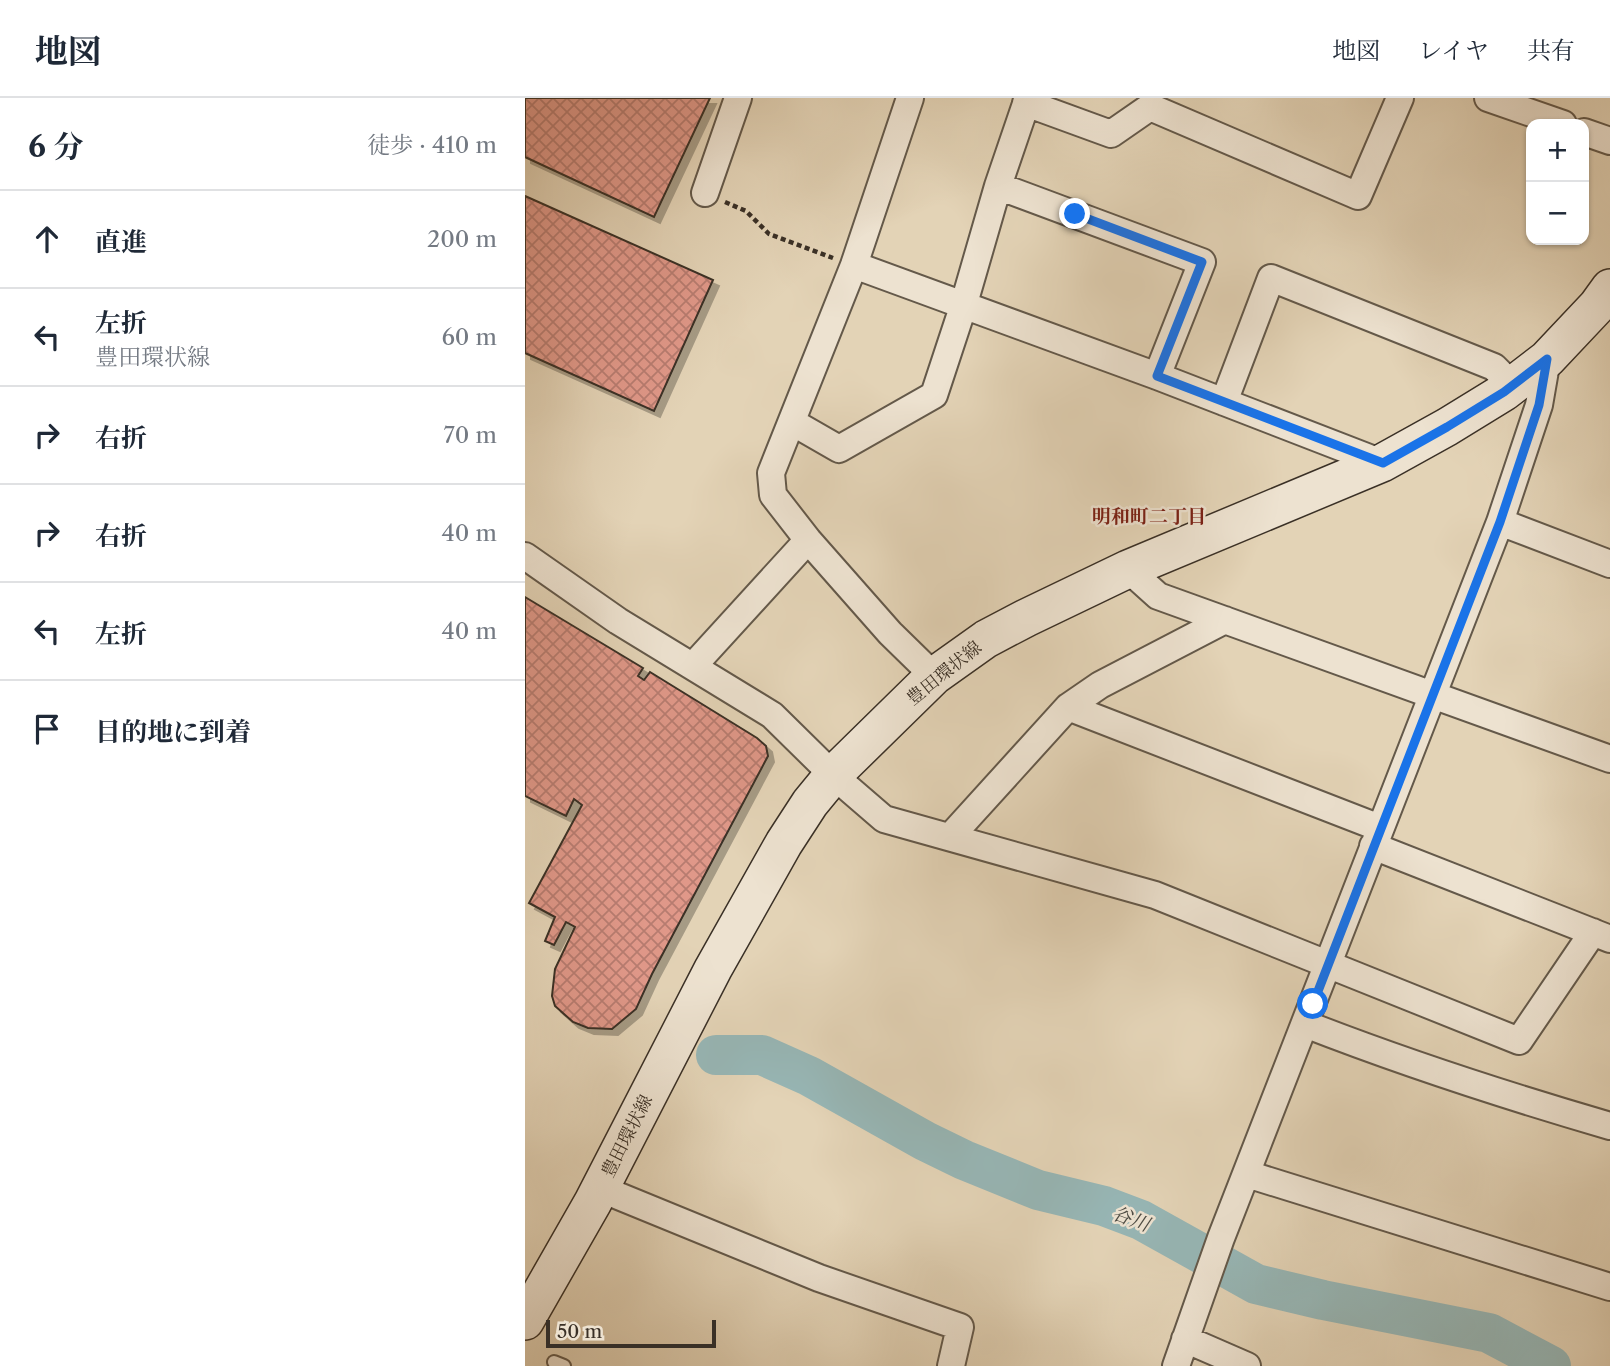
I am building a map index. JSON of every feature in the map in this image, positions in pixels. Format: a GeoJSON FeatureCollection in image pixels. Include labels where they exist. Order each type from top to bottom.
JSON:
{"type":"FeatureCollection","features":[{"type":"Feature","properties":{"kind":"main road","name":"豊田環状線"},"geometry":{"type":"LineString","coordinates":[[526,1318],[599,1188],[713,969],[784,843],[810,803],[833,775],[934,676],[986,639],[1128,569],[1383,463],[1447,427],[1547,359],[1609,292]]}},
{"type":"Feature","properties":{"kind":"street"},"geometry":{"type":"LineString","coordinates":[[705,193],[738,98]]}},
{"type":"Feature","properties":{"kind":"street"},"geometry":{"type":"LineString","coordinates":[[910,98],[854,265],[771,473],[773,495],[808,540],[890,633],[934,676]]}},
{"type":"Feature","properties":{"kind":"street"},"geometry":{"type":"LineString","coordinates":[[792,422],[839,449],[934,396],[998,186],[1027,101],[1111,134],[1150,107],[1358,196],[1400,98]]}},
{"type":"Feature","properties":{"kind":"street"},"geometry":{"type":"LineString","coordinates":[[1488,98],[1549,119]]}},
{"type":"Feature","properties":{"kind":"street"},"geometry":{"type":"LineString","coordinates":[[1589,134],[1610,141]]}},
{"type":"Feature","properties":{"kind":"street"},"geometry":{"type":"LineString","coordinates":[[998,186],[1202,262],[1157,376]]}},
{"type":"Feature","properties":{"kind":"street"},"geometry":{"type":"LineString","coordinates":[[854,265],[1157,376],[1383,463]]}},
{"type":"Feature","properties":{"kind":"street"},"geometry":{"type":"LineString","coordinates":[[1224,402],[1271,278],[1494,366],[1512,385]]}},
{"type":"Feature","properties":{"kind":"street"},"geometry":{"type":"LineString","coordinates":[[1175,1366],[1221,1238],[1500,522],[1539,405],[1547,359]]}},
{"type":"Feature","properties":{"kind":"street"},"geometry":{"type":"LineString","coordinates":[[1500,522],[1610,564]]}},
{"type":"Feature","properties":{"kind":"street"},"geometry":{"type":"LineString","coordinates":[[693,666],[808,540]]}},
{"type":"Feature","properties":{"kind":"street"},"geometry":{"type":"LineString","coordinates":[[525,556],[618,621],[772,715],[833,775],[884,819],[1155,895],[1519,1041],[1601,935],[1068,707]]}},
{"type":"Feature","properties":{"kind":"street"},"geometry":{"type":"LineString","coordinates":[[1128,569],[1158,596],[1610,759]]}},
{"type":"Feature","properties":{"kind":"street"},"geometry":{"type":"LineString","coordinates":[[950,837],[1068,707],[1100,685],[1225,620]]}},
{"type":"Feature","properties":{"kind":"street"},"geometry":{"type":"LineString","coordinates":[[1305,1024],[1376,1052],[1610,1126]]}},
{"type":"Feature","properties":{"kind":"street"},"geometry":{"type":"LineString","coordinates":[[1247,1174],[1610,1287]]}},
{"type":"Feature","properties":{"kind":"street"},"geometry":{"type":"LineString","coordinates":[[599,1188],[819,1278],[960,1327],[951,1366]]}},
{"type":"Feature","properties":{"kind":"street"},"geometry":{"type":"LineString","coordinates":[[1185,1339],[1247,1366]]}},
{"type":"Feature","properties":{"kind":"path"},"geometry":{"type":"LineString","coordinates":[[705,193],[745,211],[769,234],[854,265]]}},
{"type":"Feature","properties":{"kind":"building"},"geometry":{"type":"Polygon","coordinates":[[[525,98],[710,98],[654,217],[525,157],[525,98]]]}},
{"type":"Feature","properties":{"kind":"building"},"geometry":{"type":"Polygon","coordinates":[[[525,196],[713,280],[654,411],[525,353],[525,196]]]}},
{"type":"Feature","properties":{"kind":"building"},"geometry":{"type":"Polygon","coordinates":[[[525,597],[643,668],[638,676],[644,680],[650,672],[766,746],[768,756],[636,1009],[612,1029],[588,1028],[573,1022],[555,1006],[552,996],[555,969],[575,927],[566,922],[554,945],[545,941],[555,917],[529,903],[582,805],[574,799],[566,816],[525,796],[525,597]]]}},
{"type":"Feature","properties":{"kind":"waterway","name":"谷川"},"geometry":{"type":"LineString","coordinates":[[716,1055],[762,1055],[809,1076],[964,1160],[1038,1190],[1104,1206],[1141,1220],[1256,1284],[1489,1333],[1551,1366]]}},
{"type":"Feature","properties":{"kind":"district","name":"明和町二丁目"},"geometry":{"type":"Point","coordinates":[1149,516]}},
{"type":"Feature","properties":{"kind":"route"},"geometry":{"type":"LineString","coordinates":[[1075,214],[1202,262],[1157,376],[1383,463],[1504,392],[1547,359],[1539,405],[1500,522],[1313,1004]]}}]}
